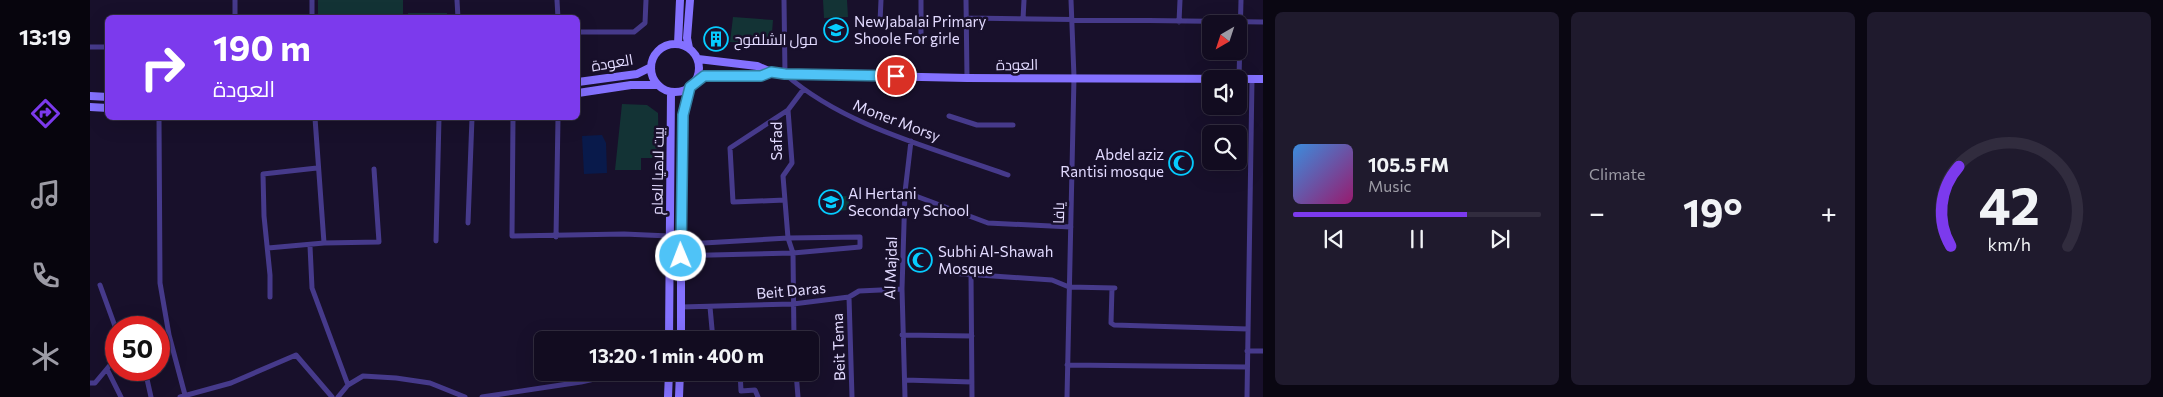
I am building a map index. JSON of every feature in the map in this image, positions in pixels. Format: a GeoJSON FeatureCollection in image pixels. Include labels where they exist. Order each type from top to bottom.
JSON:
{"type":"FeatureCollection","features":[{"type":"Feature","properties":{"kind":"main road"},"geometry":{"type":"LineString","coordinates":[[678,44],[680,0]]}},
{"type":"Feature","properties":{"kind":"main road"},"geometry":{"type":"LineString","coordinates":[[689,48],[678,44],[670,45],[660,50],[653,59],[651,67],[652,75],[658,85],[671,92],[683,91],[693,84],[700,69],[698,59],[689,48],[687,38],[690,0]]}},
{"type":"Feature","properties":{"kind":"main road","name":"العودة"},"geometry":{"type":"LineString","coordinates":[[698,59],[757,66],[771,72],[785,74],[967,78],[1202,78]]}},
{"type":"Feature","properties":{"kind":"main road","name":"العودة"},"geometry":{"type":"LineString","coordinates":[[580,82],[636,74],[651,67]]}},
{"type":"Feature","properties":{"kind":"main road","name":"العودة"},"geometry":{"type":"LineString","coordinates":[[693,84],[704,76],[761,76],[771,72]]}},
{"type":"Feature","properties":{"kind":"main road","name":"العودة"},"geometry":{"type":"LineString","coordinates":[[1247,79],[1263,79]]}},
{"type":"Feature","properties":{"kind":"main road","name":"بيت لاهيا العام"},"geometry":{"type":"LineString","coordinates":[[681,331],[680,245],[683,115],[693,84]]}},
{"type":"Feature","properties":{"kind":"main road","name":"العودة"},"geometry":{"type":"LineString","coordinates":[[580,93],[631,85],[658,85]]}},
{"type":"Feature","properties":{"kind":"main road","name":"بيت لاهيا العام"},"geometry":{"type":"LineString","coordinates":[[669,331],[671,92]]}},
{"type":"Feature","properties":{"kind":"main road"},"geometry":{"type":"LineString","coordinates":[[90,96],[105,97]]}},
{"type":"Feature","properties":{"kind":"main road"},"geometry":{"type":"LineString","coordinates":[[90,107],[105,108]]}},
{"type":"Feature","properties":{"kind":"main road"},"geometry":{"type":"LineString","coordinates":[[668,397],[669,381]]}},
{"type":"Feature","properties":{"kind":"main road"},"geometry":{"type":"LineString","coordinates":[[679,397],[680,381]]}},
{"type":"Feature","properties":{"kind":"street"},"geometry":{"type":"LineString","coordinates":[[235,0],[235,15]]}},
{"type":"Feature","properties":{"kind":"street"},"geometry":{"type":"LineString","coordinates":[[312,0],[312,15]]}},
{"type":"Feature","properties":{"kind":"street"},"geometry":{"type":"LineString","coordinates":[[457,0],[458,15]]}},
{"type":"Feature","properties":{"kind":"street"},"geometry":{"type":"LineString","coordinates":[[558,0],[558,15]]}},
{"type":"Feature","properties":{"kind":"street"},"geometry":{"type":"LineString","coordinates":[[580,32],[634,32],[644,23],[646,0]]}},
{"type":"Feature","properties":{"kind":"street"},"geometry":{"type":"LineString","coordinates":[[784,0],[785,74]]}},
{"type":"Feature","properties":{"kind":"street"},"geometry":{"type":"LineString","coordinates":[[881,0],[880,22],[921,23]]}},
{"type":"Feature","properties":{"kind":"street"},"geometry":{"type":"LineString","coordinates":[[921,41],[922,0]]}},
{"type":"Feature","properties":{"kind":"street"},"geometry":{"type":"LineString","coordinates":[[966,0],[967,78]]}},
{"type":"Feature","properties":{"kind":"street"},"geometry":{"type":"LineString","coordinates":[[1023,18],[1024,0]]}},
{"type":"Feature","properties":{"kind":"street","name":"يافا"},"geometry":{"type":"LineString","coordinates":[[1067,397],[1074,77],[1070,20],[1071,0]]}},
{"type":"Feature","properties":{"kind":"street"},"geometry":{"type":"LineString","coordinates":[[1179,22],[1180,0]]}},
{"type":"Feature","properties":{"kind":"street"},"geometry":{"type":"LineString","coordinates":[[1241,0],[1241,15]]}},
{"type":"Feature","properties":{"kind":"street"},"geometry":{"type":"LineString","coordinates":[[967,18],[1202,22]]}},
{"type":"Feature","properties":{"kind":"street"},"geometry":{"type":"LineString","coordinates":[[1248,22],[1263,22]]}},
{"type":"Feature","properties":{"kind":"street"},"geometry":{"type":"LineString","coordinates":[[90,47],[105,48]]}},
{"type":"Feature","properties":{"kind":"street","name":"Moner Morsy"},"geometry":{"type":"LineString","coordinates":[[785,74],[802,90],[849,116],[911,141],[1008,175]]}},
{"type":"Feature","properties":{"kind":"street"},"geometry":{"type":"LineString","coordinates":[[1246,397],[1252,79]]}},
{"type":"Feature","properties":{"kind":"street","name":"Safad"},"geometry":{"type":"LineString","coordinates":[[794,331],[793,253],[788,238],[783,176],[792,163],[788,110],[802,90]]}},
{"type":"Feature","properties":{"kind":"street"},"geometry":{"type":"LineString","coordinates":[[785,200],[733,202],[730,148],[788,110]]}},
{"type":"Feature","properties":{"kind":"street"},"geometry":{"type":"LineString","coordinates":[[949,116],[977,125],[1013,125]]}},
{"type":"Feature","properties":{"kind":"street"},"geometry":{"type":"LineString","coordinates":[[159,120],[160,283],[169,335],[183,396],[231,383],[296,355],[332,397]]}},
{"type":"Feature","properties":{"kind":"street"},"geometry":{"type":"LineString","coordinates":[[315,120],[317,168],[324,244]]}},
{"type":"Feature","properties":{"kind":"street"},"geometry":{"type":"LineString","coordinates":[[436,241],[439,120]]}},
{"type":"Feature","properties":{"kind":"street"},"geometry":{"type":"LineString","coordinates":[[468,223],[472,120]]}},
{"type":"Feature","properties":{"kind":"street"},"geometry":{"type":"LineString","coordinates":[[513,120],[512,236],[556,237],[624,234],[669,236]]}},
{"type":"Feature","properties":{"kind":"street"},"geometry":{"type":"LineString","coordinates":[[556,237],[558,120]]}},
{"type":"Feature","properties":{"kind":"street","name":"Al Majdal"},"geometry":{"type":"LineString","coordinates":[[904,397],[902,289],[905,192],[911,141]]}},
{"type":"Feature","properties":{"kind":"street"},"geometry":{"type":"LineString","coordinates":[[270,297],[268,248],[264,216],[264,174],[317,168]]}},
{"type":"Feature","properties":{"kind":"street"},"geometry":{"type":"LineString","coordinates":[[268,248],[379,242],[374,169]]}},
{"type":"Feature","properties":{"kind":"street"},"geometry":{"type":"LineString","coordinates":[[905,192],[988,224],[1070,227]]}},
{"type":"Feature","properties":{"kind":"street"},"geometry":{"type":"LineString","coordinates":[[669,245],[788,238],[860,237],[860,247],[793,253],[669,256]]}},
{"type":"Feature","properties":{"kind":"street"},"geometry":{"type":"LineString","coordinates":[[310,246],[312,288],[348,385]]}},
{"type":"Feature","properties":{"kind":"street"},"geometry":{"type":"LineString","coordinates":[[950,273],[1052,280],[1069,287],[1114,288],[1111,323],[1114,325],[1248,329]]}},
{"type":"Feature","properties":{"kind":"street"},"geometry":{"type":"LineString","coordinates":[[971,274],[972,397]]}},
{"type":"Feature","properties":{"kind":"street"},"geometry":{"type":"LineString","coordinates":[[100,286],[111,316]]}},
{"type":"Feature","properties":{"kind":"street","name":"Beit Daras"},"geometry":{"type":"LineString","coordinates":[[681,307],[793,304],[849,297],[858,291],[902,289]]}},
{"type":"Feature","properties":{"kind":"street","name":"Beit Tema"},"geometry":{"type":"LineString","coordinates":[[849,297],[852,397]]}},
{"type":"Feature","properties":{"kind":"street"},"geometry":{"type":"LineString","coordinates":[[710,307],[712,331]]}},
{"type":"Feature","properties":{"kind":"street"},"geometry":{"type":"LineString","coordinates":[[902,335],[972,336]]}},
{"type":"Feature","properties":{"kind":"street"},"geometry":{"type":"LineString","coordinates":[[1247,350],[1263,351]]}},
{"type":"Feature","properties":{"kind":"street"},"geometry":{"type":"LineString","coordinates":[[1068,365],[1247,367]]}},
{"type":"Feature","properties":{"kind":"street"},"geometry":{"type":"LineString","coordinates":[[90,383],[95,383],[105,370]]}},
{"type":"Feature","properties":{"kind":"street"},"geometry":{"type":"LineString","coordinates":[[338,397],[348,385],[363,376],[430,383],[465,397]]}},
{"type":"Feature","properties":{"kind":"street"},"geometry":{"type":"LineString","coordinates":[[905,380],[972,382]]}},
{"type":"Feature","properties":{"kind":"street"},"geometry":{"type":"LineString","coordinates":[[113,381],[121,397]]}},
{"type":"Feature","properties":{"kind":"street"},"geometry":{"type":"LineString","coordinates":[[147,381],[151,397]]}},
{"type":"Feature","properties":{"kind":"street"},"geometry":{"type":"LineString","coordinates":[[482,397],[585,381]]}},
{"type":"Feature","properties":{"kind":"street"},"geometry":{"type":"LineString","coordinates":[[740,381],[741,390],[755,390],[758,397]]}},
{"type":"Feature","properties":{"kind":"street"},"geometry":{"type":"LineString","coordinates":[[797,381],[798,397]]}},
{"type":"Feature","properties":{"kind":"green space"},"geometry":{"type":"Polygon","coordinates":[[[318,0],[403,0],[403,15],[318,15],[318,0]]]}},
{"type":"Feature","properties":{"kind":"green space"},"geometry":{"type":"Polygon","coordinates":[[[823,0],[847,0],[848,17],[824,18],[823,0]]]}},
{"type":"Feature","properties":{"kind":"green space"},"geometry":{"type":"Polygon","coordinates":[[[408,13],[447,13],[447,15],[408,15],[408,13]]]}},
{"type":"Feature","properties":{"kind":"green space"},"geometry":{"type":"Polygon","coordinates":[[[733,17],[773,20],[771,45],[730,42],[733,17]]]}},
{"type":"Feature","properties":{"kind":"green space"},"geometry":{"type":"Polygon","coordinates":[[[622,104],[647,105],[658,113],[659,158],[641,158],[641,170],[615,170],[622,104]]]}},
{"type":"Feature","properties":{"kind":"green space"},"geometry":{"type":"Polygon","coordinates":[[[849,196],[849,210],[825,212],[824,197],[849,196]]]}},
{"type":"Feature","properties":{"kind":"water"},"geometry":{"type":"Polygon","coordinates":[[[602,135],[606,143],[607,173],[584,174],[582,136],[602,135]]]}},
{"type":"Feature","properties":{"kind":"place","name":"NewJabalai Primary Shoole For girle"},"geometry":{"type":"Point","coordinates":[836,30]}},
{"type":"Feature","properties":{"kind":"place","name":"مول الشلفوح"},"geometry":{"type":"Point","coordinates":[716,39]}},
{"type":"Feature","properties":{"kind":"place","name":"Abdel aziz Rantisi mosque"},"geometry":{"type":"Point","coordinates":[1181,163]}},
{"type":"Feature","properties":{"kind":"place","name":"Al Hertani Secondary School"},"geometry":{"type":"Point","coordinates":[831,202]}},
{"type":"Feature","properties":{"kind":"place","name":"Subhi Al-Shawah Mosque"},"geometry":{"type":"Point","coordinates":[920,260]}},
{"type":"Feature","properties":{"kind":"route"},"geometry":{"type":"LineString","coordinates":[[681,256],[681,149],[683,115],[690,87],[696,81],[704,76],[761,76],[771,72],[785,74],[896,76]]}}]}
